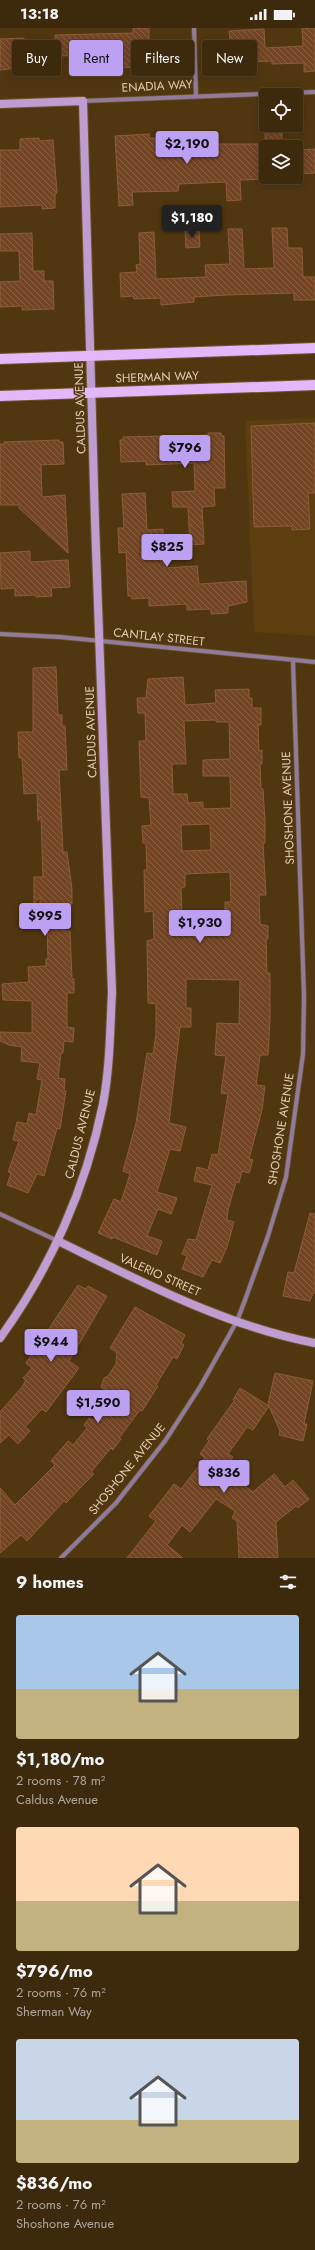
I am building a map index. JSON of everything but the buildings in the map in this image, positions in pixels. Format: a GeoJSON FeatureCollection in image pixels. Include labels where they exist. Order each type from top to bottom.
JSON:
{"type":"FeatureCollection","features":[{"type":"Feature","properties":{"kind":"main road","name":"SHERMAN WAY"},"geometry":{"type":"LineString","coordinates":[[0,359],[315,348]]}},
{"type":"Feature","properties":{"kind":"main road","name":"SHERMAN WAY"},"geometry":{"type":"LineString","coordinates":[[0,396],[315,384]]}},
{"type":"Feature","properties":{"kind":"street"},"geometry":{"type":"LineString","coordinates":[[194,28],[196,96]]}},
{"type":"Feature","properties":{"kind":"street","name":"ENADIA WAY"},"geometry":{"type":"LineString","coordinates":[[0,104],[315,92]]}},
{"type":"Feature","properties":{"kind":"street","name":"CALDUS AVENUE"},"geometry":{"type":"LineString","coordinates":[[0,1338],[15,1318],[58,1241],[75,1201],[103,1104],[110,1054],[111,969],[91,393],[83,101]]}},
{"type":"Feature","properties":{"kind":"street","name":"CANTLAY STREET"},"geometry":{"type":"LineString","coordinates":[[0,634],[99,641],[315,662]]}},
{"type":"Feature","properties":{"kind":"street","name":"SHOSHONE AVENUE"},"geometry":{"type":"LineString","coordinates":[[61,1558],[116,1503],[165,1441],[200,1386],[237,1321],[268,1236],[286,1177],[303,1054],[304,997],[293,661]]}},
{"type":"Feature","properties":{"kind":"street","name":"VALERIO STREET"},"geometry":{"type":"LineString","coordinates":[[0,1214],[131,1276],[237,1321],[277,1334],[315,1343]]}},
{"type":"Feature","properties":{"kind":"shaded area"},"geometry":{"type":"Polygon","coordinates":[[[315,418],[315,636],[254,632],[245,421],[315,418]]]}}]}
